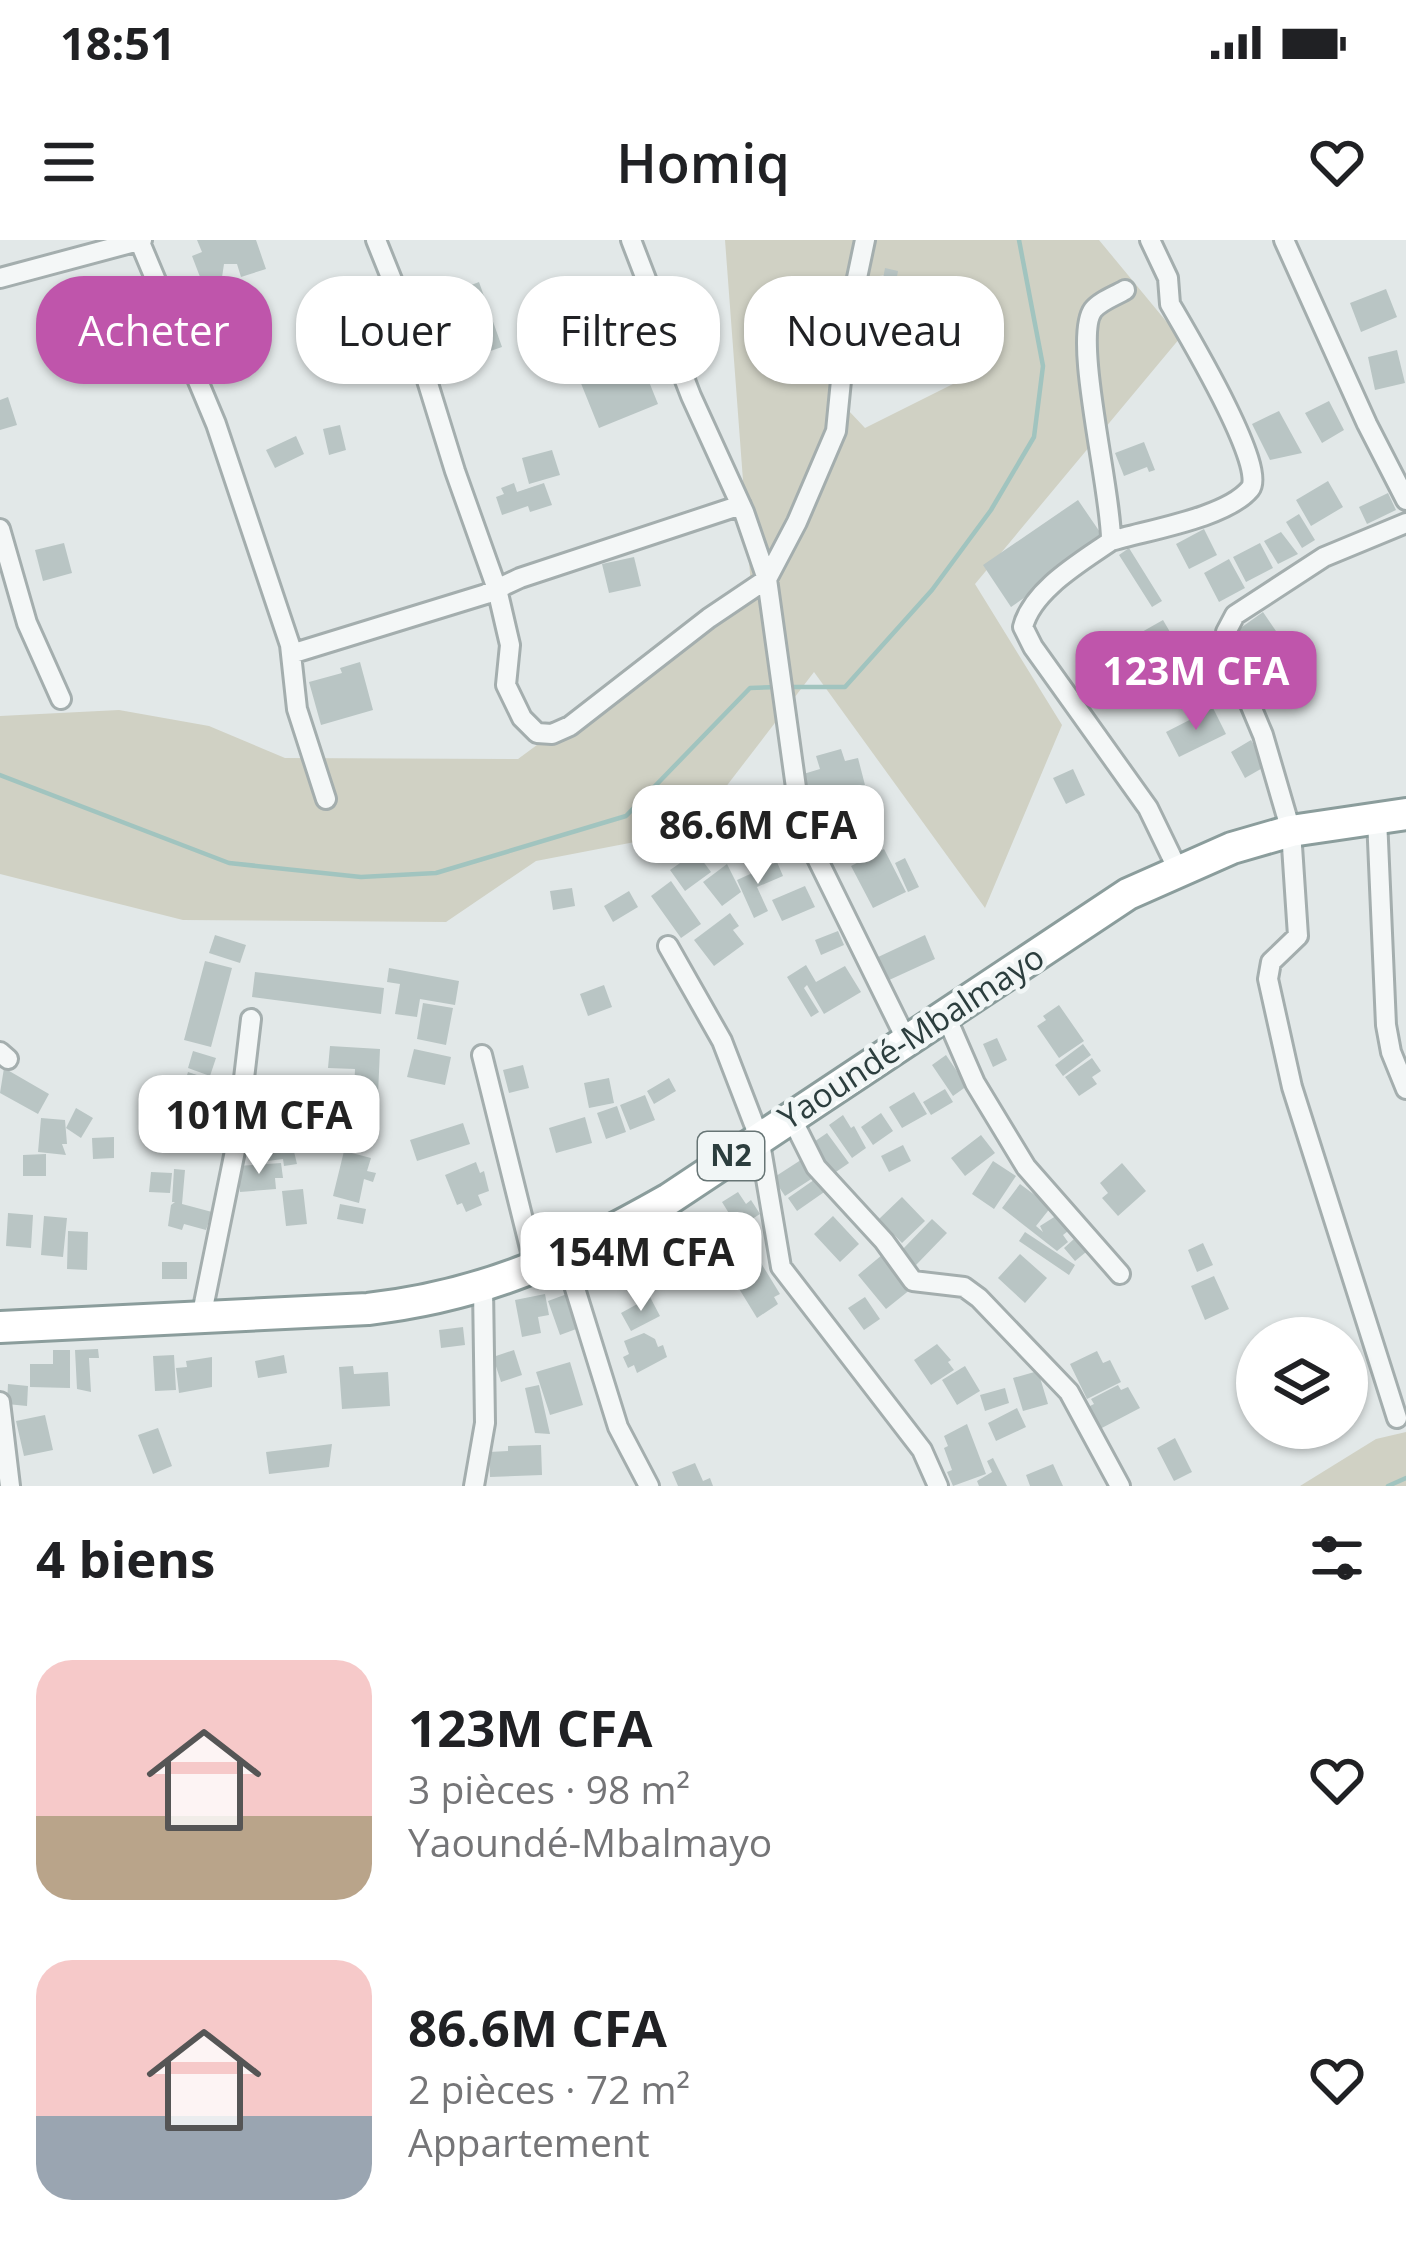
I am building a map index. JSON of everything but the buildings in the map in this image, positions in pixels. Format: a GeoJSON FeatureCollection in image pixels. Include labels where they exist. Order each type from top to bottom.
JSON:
{"type":"FeatureCollection","features":[{"type":"Feature","properties":{"kind":"highway","name":"Yaoundé-Mbalmayo"},"geometry":{"type":"LineString","coordinates":[[0,1328],[368,1309],[428,1302],[484,1288],[535,1268],[669,1199],[1128,895],[1232,848],[1292,832],[1391,816]]}},
{"type":"Feature","properties":{"kind":"street"},"geometry":{"type":"LineString","coordinates":[[0,278],[140,240],[216,424],[291,654],[301,725],[326,800]]}},
{"type":"Feature","properties":{"kind":"street"},"geometry":{"type":"LineString","coordinates":[[376,240],[409,322],[454,472],[497,589],[510,645],[506,685],[522,718],[537,733],[552,734],[767,579],[836,431],[846,330],[865,240]]}},
{"type":"Feature","properties":{"kind":"street"},"geometry":{"type":"LineString","coordinates":[[631,240],[767,579],[798,802],[808,841],[908,1041]]}},
{"type":"Feature","properties":{"kind":"street"},"geometry":{"type":"LineString","coordinates":[[1150,240],[1168,278],[1171,304],[1248,452],[1255,480],[1250,490],[1218,510],[1111,541],[1069,571],[1027,611],[1023,627],[1148,808],[1178,870]]}},
{"type":"Feature","properties":{"kind":"street"},"geometry":{"type":"LineString","coordinates":[[1284,240],[1366,424],[1406,500]]}},
{"type":"Feature","properties":{"kind":"street"},"geometry":{"type":"LineString","coordinates":[[1111,541],[1112,508],[1084,329],[1095,307],[1125,290]]}},
{"type":"Feature","properties":{"kind":"street"},"geometry":{"type":"LineString","coordinates":[[291,654],[741,505]]}},
{"type":"Feature","properties":{"kind":"street"},"geometry":{"type":"LineString","coordinates":[[1397,1418],[1292,1087],[1268,979],[1271,962],[1298,936],[1292,832],[1263,735],[1226,649],[1226,632],[1235,616],[1324,557],[1406,523]]}},
{"type":"Feature","properties":{"kind":"street"},"geometry":{"type":"LineString","coordinates":[[0,529],[27,622],[61,699]]}},
{"type":"Feature","properties":{"kind":"street"},"geometry":{"type":"LineString","coordinates":[[1391,816],[1386,1025],[1406,1089]]}},
{"type":"Feature","properties":{"kind":"street"},"geometry":{"type":"LineString","coordinates":[[668,946],[722,1041],[759,1137],[781,1267],[922,1450],[938,1486]]}},
{"type":"Feature","properties":{"kind":"street"},"geometry":{"type":"LineString","coordinates":[[945,1014],[975,1083],[1016,1151],[1120,1274]]}},
{"type":"Feature","properties":{"kind":"street"},"geometry":{"type":"LineString","coordinates":[[201,1318],[236,1146],[251,1019]]}},
{"type":"Feature","properties":{"kind":"street"},"geometry":{"type":"LineString","coordinates":[[482,1055],[535,1268]]}},
{"type":"Feature","properties":{"kind":"street"},"geometry":{"type":"LineString","coordinates":[[791,1117],[816,1167],[884,1241],[913,1281],[964,1288],[979,1298],[1069,1391],[1120,1486]]}},
{"type":"Feature","properties":{"kind":"street"},"geometry":{"type":"LineString","coordinates":[[564,1253],[618,1427],[650,1486]]}},
{"type":"Feature","properties":{"kind":"street"},"geometry":{"type":"LineString","coordinates":[[474,1486],[486,1405],[484,1288]]}},
{"type":"Feature","properties":{"kind":"street"},"geometry":{"type":"LineString","coordinates":[[0,1402],[10,1486]]}},
{"type":"Feature","properties":{"kind":"shaded area"},"geometry":{"type":"Polygon","coordinates":[[[725,240],[1099,240],[1180,338],[975,584],[1062,725],[985,908],[814,672],[692,831],[536,861],[446,922],[183,920],[0,874],[0,716],[119,710],[209,726],[285,758],[518,759],[751,587],[725,240]]]}},
{"type":"Feature","properties":{"kind":"shaded area"},"geometry":{"type":"Polygon","coordinates":[[[1406,1432],[1406,1486],[1300,1486],[1360,1449],[1368,1449],[1376,1439],[1406,1432]]]}},
{"type":"Feature","properties":{"kind":"waterway"},"geometry":{"type":"LineString","coordinates":[[790,687],[845,687],[932,590],[991,510],[1034,437],[1043,366],[1019,240]]}},
{"type":"Feature","properties":{"kind":"waterway"},"geometry":{"type":"LineString","coordinates":[[0,775],[229,863],[361,877],[436,873],[626,816],[750,688],[778,687]]}},
{"type":"Feature","properties":{"kind":"waterway"},"geometry":{"type":"LineString","coordinates":[[1388,1486],[1406,1478]]}}]}
